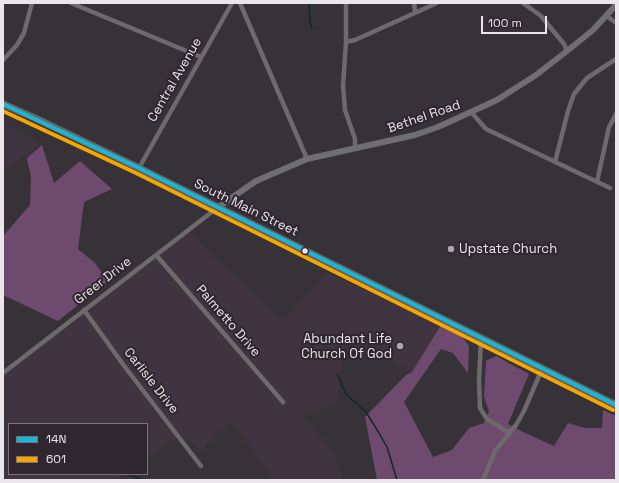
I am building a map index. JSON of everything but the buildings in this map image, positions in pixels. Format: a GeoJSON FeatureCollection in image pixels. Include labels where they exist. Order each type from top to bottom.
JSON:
{"type":"FeatureCollection","features":[{"type":"Feature","properties":{"kind":"main road","name":"South Main Street"},"geometry":{"type":"LineString","coordinates":[[3,104],[139,168],[616,405]]}},
{"type":"Feature","properties":{"kind":"street"},"geometry":{"type":"LineString","coordinates":[[3,60],[17,45],[24,34],[32,3]]}},
{"type":"Feature","properties":{"kind":"street"},"geometry":{"type":"LineString","coordinates":[[71,3],[201,57]]}},
{"type":"Feature","properties":{"kind":"street","name":"Central Avenue"},"geometry":{"type":"LineString","coordinates":[[139,168],[232,3]]}},
{"type":"Feature","properties":{"kind":"street"},"geometry":{"type":"LineString","coordinates":[[240,3],[307,159]]}},
{"type":"Feature","properties":{"kind":"street"},"geometry":{"type":"LineString","coordinates":[[346,3],[346,42],[343,86],[345,110],[355,139],[355,147]]}},
{"type":"Feature","properties":{"kind":"street"},"geometry":{"type":"LineString","coordinates":[[414,3],[415,12]]}},
{"type":"Feature","properties":{"kind":"street"},"geometry":{"type":"LineString","coordinates":[[346,42],[355,40],[437,3]]}},
{"type":"Feature","properties":{"kind":"street"},"geometry":{"type":"LineString","coordinates":[[523,3],[541,16],[564,44],[567,51]]}},
{"type":"Feature","properties":{"kind":"street","name":"Bethel Road"},"geometry":{"type":"LineString","coordinates":[[217,208],[256,181],[307,159],[355,147],[415,135],[472,112],[514,90],[567,51],[607,16],[616,5]]}},
{"type":"Feature","properties":{"kind":"street"},"geometry":{"type":"LineString","coordinates":[[607,16],[616,23]]}},
{"type":"Feature","properties":{"kind":"street"},"geometry":{"type":"LineString","coordinates":[[556,162],[568,110],[574,94],[587,78],[616,59]]}},
{"type":"Feature","properties":{"kind":"street"},"geometry":{"type":"LineString","coordinates":[[472,112],[486,129],[610,188]]}},
{"type":"Feature","properties":{"kind":"street"},"geometry":{"type":"LineString","coordinates":[[597,182],[609,127],[616,114]]}},
{"type":"Feature","properties":{"kind":"street","name":"Greer Drive"},"geometry":{"type":"LineString","coordinates":[[3,372],[217,208]]}},
{"type":"Feature","properties":{"kind":"street","name":"Palmetto Drive"},"geometry":{"type":"LineString","coordinates":[[156,255],[283,402]]}},
{"type":"Feature","properties":{"kind":"street","name":"Carlisle Drive"},"geometry":{"type":"LineString","coordinates":[[84,310],[125,367],[201,466]]}},
{"type":"Feature","properties":{"kind":"street"},"geometry":{"type":"LineString","coordinates":[[481,339],[479,380],[480,408],[487,419],[509,433]]}},
{"type":"Feature","properties":{"kind":"street"},"geometry":{"type":"LineString","coordinates":[[483,480],[490,459],[524,411],[542,369]]}},
{"type":"Feature","properties":{"kind":"shaded area"},"geometry":{"type":"Polygon","coordinates":[[[3,124],[41,143],[3,172],[3,124]]]}},
{"type":"Feature","properties":{"kind":"shaded area"},"geometry":{"type":"Polygon","coordinates":[[[42,145],[54,183],[80,161],[112,189],[84,202],[78,249],[95,263],[108,281],[58,321],[3,295],[3,236],[30,205],[31,177],[27,158],[42,145]]]}},
{"type":"Feature","properties":{"kind":"shaded area"},"geometry":{"type":"Polygon","coordinates":[[[187,230],[282,322],[327,274],[442,322],[412,373],[382,356],[345,343],[336,404],[302,415],[335,454],[343,480],[274,480],[232,421],[201,450],[179,436],[148,457],[148,423],[8,423],[8,475],[124,475],[116,480],[3,480],[3,373],[187,230]]]}},
{"type":"Feature","properties":{"kind":"shaded area"},"geometry":{"type":"Polygon","coordinates":[[[441,325],[460,334],[469,346],[468,373],[453,353],[441,349],[404,402],[433,457],[452,450],[469,428],[484,423],[489,411],[484,397],[486,361],[496,356],[529,374],[508,424],[523,432],[554,446],[568,423],[585,428],[602,428],[603,410],[616,416],[616,480],[377,480],[365,417],[406,375],[412,372],[441,325]]]}},
{"type":"Feature","properties":{"kind":"waterway"},"geometry":{"type":"LineString","coordinates":[[309,3],[310,22],[312,28]]}},
{"type":"Feature","properties":{"kind":"waterway"},"geometry":{"type":"LineString","coordinates":[[337,374],[346,394],[366,412],[387,447],[397,480]]}},
{"type":"Feature","properties":{"kind":"waterway"},"geometry":{"type":"LineString","coordinates":[[130,475],[143,480]]}},
{"type":"Feature","properties":{"kind":"transit line","name":"14N"},"geometry":{"type":"LineString","coordinates":[[3,104],[139,168],[616,405]]}},
{"type":"Feature","properties":{"kind":"transit line","name":"601"},"geometry":{"type":"LineString","coordinates":[[3,111],[136,173],[613,410]]}},
{"type":"Feature","properties":{"kind":"place","name":"Upstate Church"},"geometry":{"type":"Point","coordinates":[451,249]}},
{"type":"Feature","properties":{"kind":"place","name":"Abundant Life Church Of God"},"geometry":{"type":"Point","coordinates":[400,346]}}]}
